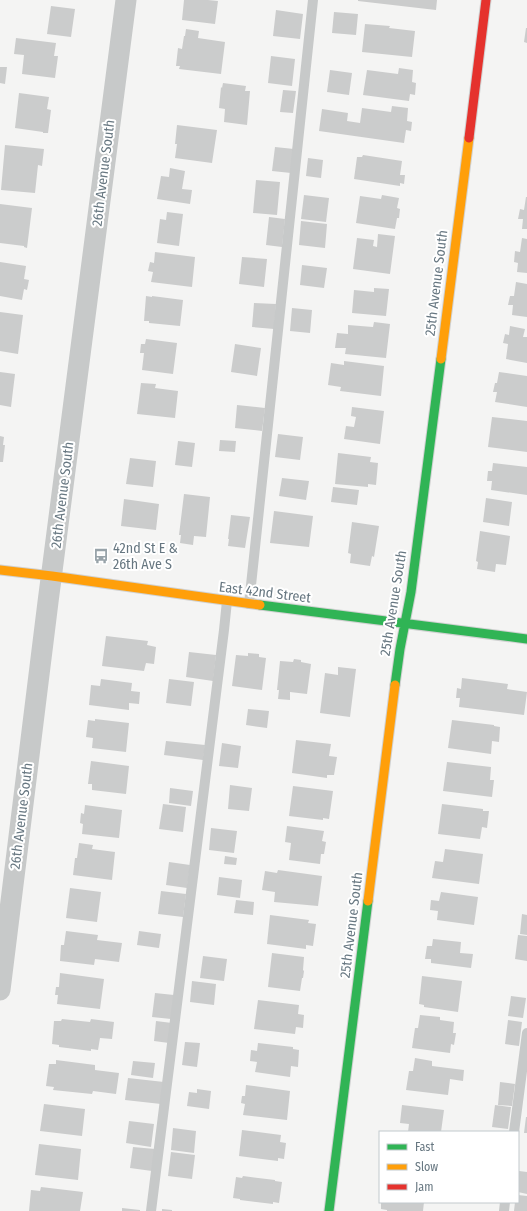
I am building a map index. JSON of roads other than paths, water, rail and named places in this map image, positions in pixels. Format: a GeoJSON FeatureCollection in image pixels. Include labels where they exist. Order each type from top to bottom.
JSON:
{"type":"FeatureCollection","features":[{"type":"Feature","properties":{"kind":"street","name":"26th Avenue South"},"geometry":{"type":"LineString","coordinates":[[0,990],[126,0]]}},
{"type":"Feature","properties":{"kind":"street","name":"25th Avenue South"},"geometry":{"type":"LineString","coordinates":[[329,1211],[400,649],[410,592],[486,0]]}},
{"type":"Feature","properties":{"kind":"street","name":"East 42nd Street"},"geometry":{"type":"LineString","coordinates":[[0,570],[249,604],[527,639]]}},
{"type":"Feature","properties":{"kind":"lane"},"geometry":{"type":"LineString","coordinates":[[249,604],[313,0]]}},
{"type":"Feature","properties":{"kind":"lane"},"geometry":{"type":"LineString","coordinates":[[151,1211],[227,601]]}},
{"type":"Feature","properties":{"kind":"lane"},"geometry":{"type":"LineString","coordinates":[[514,1131],[527,1032]]}},
{"type":"Feature","properties":{"kind":"place","name":"42nd St E & 26th Ave S"},"geometry":{"type":"Point","coordinates":[101,556]}}]}
